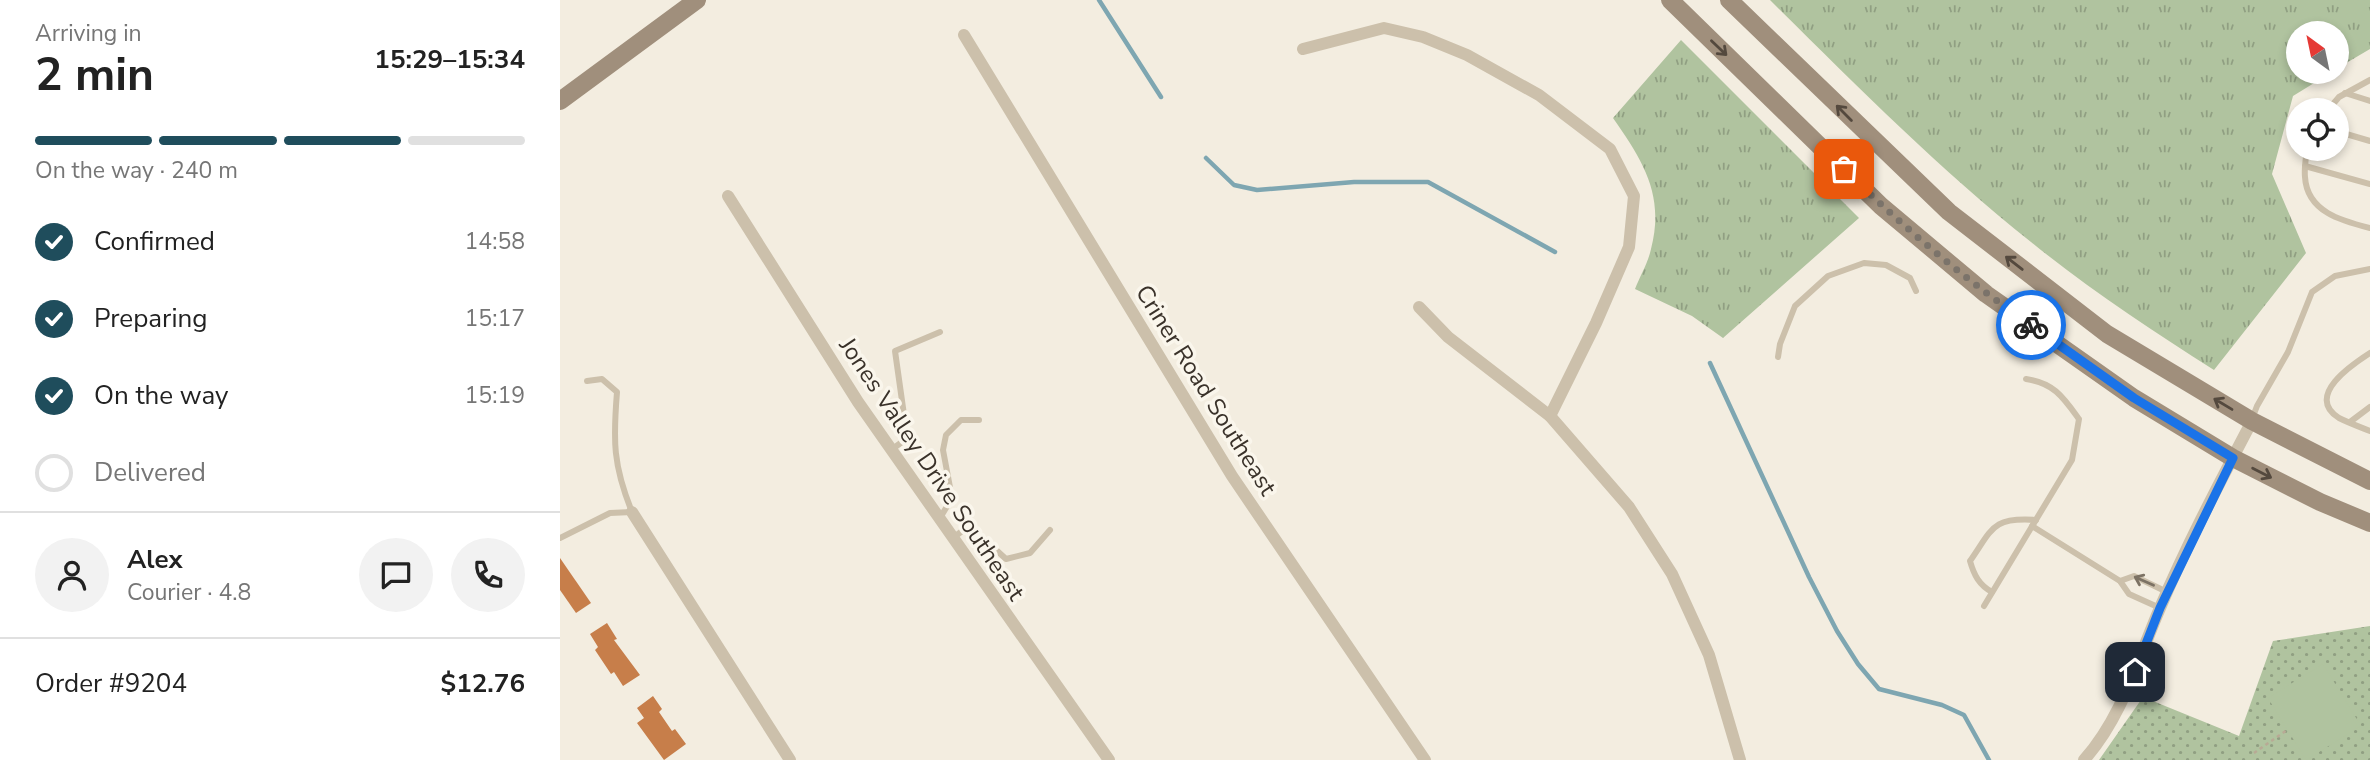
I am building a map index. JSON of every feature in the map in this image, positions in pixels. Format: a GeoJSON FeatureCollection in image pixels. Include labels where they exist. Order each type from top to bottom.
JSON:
{"type":"FeatureCollection","features":[{"type":"Feature","properties":{"kind":"main road"},"geometry":{"type":"LineString","coordinates":[[560,102],[697,0]]}},
{"type":"Feature","properties":{"kind":"main road"},"geometry":{"type":"LineString","coordinates":[[1670,0],[1881,206],[1986,294],[2134,398],[2233,458],[2320,502],[2370,523]]}},
{"type":"Feature","properties":{"kind":"main road"},"geometry":{"type":"LineString","coordinates":[[1729,0],[1949,212],[2107,334],[2252,421],[2370,481]]}},
{"type":"Feature","properties":{"kind":"street"},"geometry":{"type":"LineString","coordinates":[[1303,49],[1384,28],[1423,37],[1467,55],[1539,95],[1610,149],[1634,196],[1629,247],[1596,323],[1550,416]]}},
{"type":"Feature","properties":{"kind":"street","name":"Criner Road Southeast"},"geometry":{"type":"LineString","coordinates":[[964,35],[1233,476],[1425,760]]}},
{"type":"Feature","properties":{"kind":"street","name":"Jones Valley Drive Southeast"},"geometry":{"type":"LineString","coordinates":[[728,197],[858,402],[1109,760]]}},
{"type":"Feature","properties":{"kind":"street"},"geometry":{"type":"LineString","coordinates":[[1419,307],[1448,337],[1550,416],[1629,507],[1672,574],[1709,655],[1740,760]]}},
{"type":"Feature","properties":{"kind":"street"},"geometry":{"type":"LineString","coordinates":[[2084,760],[2125,698],[2167,592],[2252,421]]}},
{"type":"Feature","properties":{"kind":"street"},"geometry":{"type":"LineString","coordinates":[[632,512],[790,760]]}},
{"type":"Feature","properties":{"kind":"lane"},"geometry":{"type":"LineString","coordinates":[[2340,98],[2370,80]]}},
{"type":"Feature","properties":{"kind":"lane"},"geometry":{"type":"LineString","coordinates":[[2345,93],[2370,101]]}},
{"type":"Feature","properties":{"kind":"lane"},"geometry":{"type":"LineString","coordinates":[[2349,135],[2370,141]]}},
{"type":"Feature","properties":{"kind":"lane"},"geometry":{"type":"LineString","coordinates":[[2306,161],[2304,179],[2314,203],[2336,219],[2370,228]]}},
{"type":"Feature","properties":{"kind":"lane"},"geometry":{"type":"LineString","coordinates":[[2305,166],[2370,184]]}},
{"type":"Feature","properties":{"kind":"lane"},"geometry":{"type":"LineString","coordinates":[[1778,358],[1780,344],[1795,306],[1828,276],[1864,263],[1886,265],[1910,278],[1916,291]]}},
{"type":"Feature","properties":{"kind":"lane"},"geometry":{"type":"LineString","coordinates":[[2252,421],[2257,406],[2288,352],[2312,292],[2335,276],[2370,269]]}},
{"type":"Feature","properties":{"kind":"lane"},"geometry":{"type":"LineString","coordinates":[[891,450],[902,442],[905,422],[895,351],[940,332]]}},
{"type":"Feature","properties":{"kind":"lane"},"geometry":{"type":"LineString","coordinates":[[2370,353],[2341,373],[2329,389],[2328,404],[2337,417],[2370,431]]}},
{"type":"Feature","properties":{"kind":"lane"},"geometry":{"type":"LineString","coordinates":[[560,538],[610,513],[632,512],[619,480],[615,458],[617,392],[602,379],[587,380]]}},
{"type":"Feature","properties":{"kind":"lane"},"geometry":{"type":"LineString","coordinates":[[1984,606],[2072,460],[2079,419],[2064,398],[2043,381],[2026,379]]}},
{"type":"Feature","properties":{"kind":"lane"},"geometry":{"type":"LineString","coordinates":[[2350,422],[2370,407]]}},
{"type":"Feature","properties":{"kind":"lane"},"geometry":{"type":"LineString","coordinates":[[939,518],[952,498],[943,450],[946,435],[961,420],[979,420]]}},
{"type":"Feature","properties":{"kind":"lane"},"geometry":{"type":"LineString","coordinates":[[1992,592],[1984,588],[1974,575],[1970,561],[1994,526],[2003,520],[2034,523],[2120,581],[2129,594],[2160,608]]}},
{"type":"Feature","properties":{"kind":"lane"},"geometry":{"type":"LineString","coordinates":[[953,538],[965,528],[981,536],[1006,559],[1030,553],[1050,530]]}},
{"type":"Feature","properties":{"kind":"lane"},"geometry":{"type":"LineString","coordinates":[[2120,581],[2134,576],[2167,592]]}},
{"type":"Feature","properties":{"kind":"path"},"geometry":{"type":"LineString","coordinates":[[2254,753],[2287,730]]}},
{"type":"Feature","properties":{"kind":"green space"},"geometry":{"type":"Polygon","coordinates":[[[1770,0],[2370,0],[2370,49],[2349,61],[2349,21],[2286,21],[2286,84],[2312,84],[2292,98],[2286,98],[2286,122],[2272,174],[2306,253],[2214,370],[2098,293],[2053,259],[1963,185],[1770,0]]]}},
{"type":"Feature","properties":{"kind":"green space"},"geometry":{"type":"Polygon","coordinates":[[[1681,40],[1859,218],[1723,338],[1692,316],[1635,289],[1650,254],[1655,230],[1653,195],[1642,164],[1613,118],[1681,40]]]}},
{"type":"Feature","properties":{"kind":"green space"},"geometry":{"type":"Polygon","coordinates":[[[2370,626],[2370,760],[2099,760],[2143,697],[2239,736],[2273,641],[2370,626]]]}},
{"type":"Feature","properties":{"kind":"green space"},"geometry":{"type":"Polygon","coordinates":[[[2323,664],[2361,726],[2306,760],[2268,698],[2323,664]]]}},
{"type":"Feature","properties":{"kind":"building"},"geometry":{"type":"Polygon","coordinates":[[[560,558],[591,603],[576,613],[560,590],[560,558]]]}},
{"type":"Feature","properties":{"kind":"building"},"geometry":{"type":"Polygon","coordinates":[[[607,623],[617,639],[614,640],[640,675],[623,686],[614,672],[611,674],[595,650],[598,647],[590,634],[607,623]]]}},
{"type":"Feature","properties":{"kind":"building"},"geometry":{"type":"Polygon","coordinates":[[[653,696],[662,709],[659,712],[672,731],[675,729],[686,744],[664,760],[637,723],[644,718],[637,708],[653,696]]]}},
{"type":"Feature","properties":{"kind":"waterway"},"geometry":{"type":"LineString","coordinates":[[1099,0],[1161,97]]}},
{"type":"Feature","properties":{"kind":"waterway"},"geometry":{"type":"LineString","coordinates":[[1206,158],[1234,185],[1257,190],[1354,182],[1428,182],[1555,252]]}},
{"type":"Feature","properties":{"kind":"waterway"},"geometry":{"type":"LineString","coordinates":[[1710,363],[1809,577],[1837,631],[1858,664],[1879,689],[1942,705],[1964,715],[1989,760]]}},
{"type":"Feature","properties":{"kind":"way so far"},"geometry":{"type":"LineString","coordinates":[[1844,169],[1881,206],[1986,294],[2031,325]]}},
{"type":"Feature","properties":{"kind":"route"},"geometry":{"type":"LineString","coordinates":[[2031,325],[2134,398],[2233,458],[2160,608],[2135,672]]}}]}
